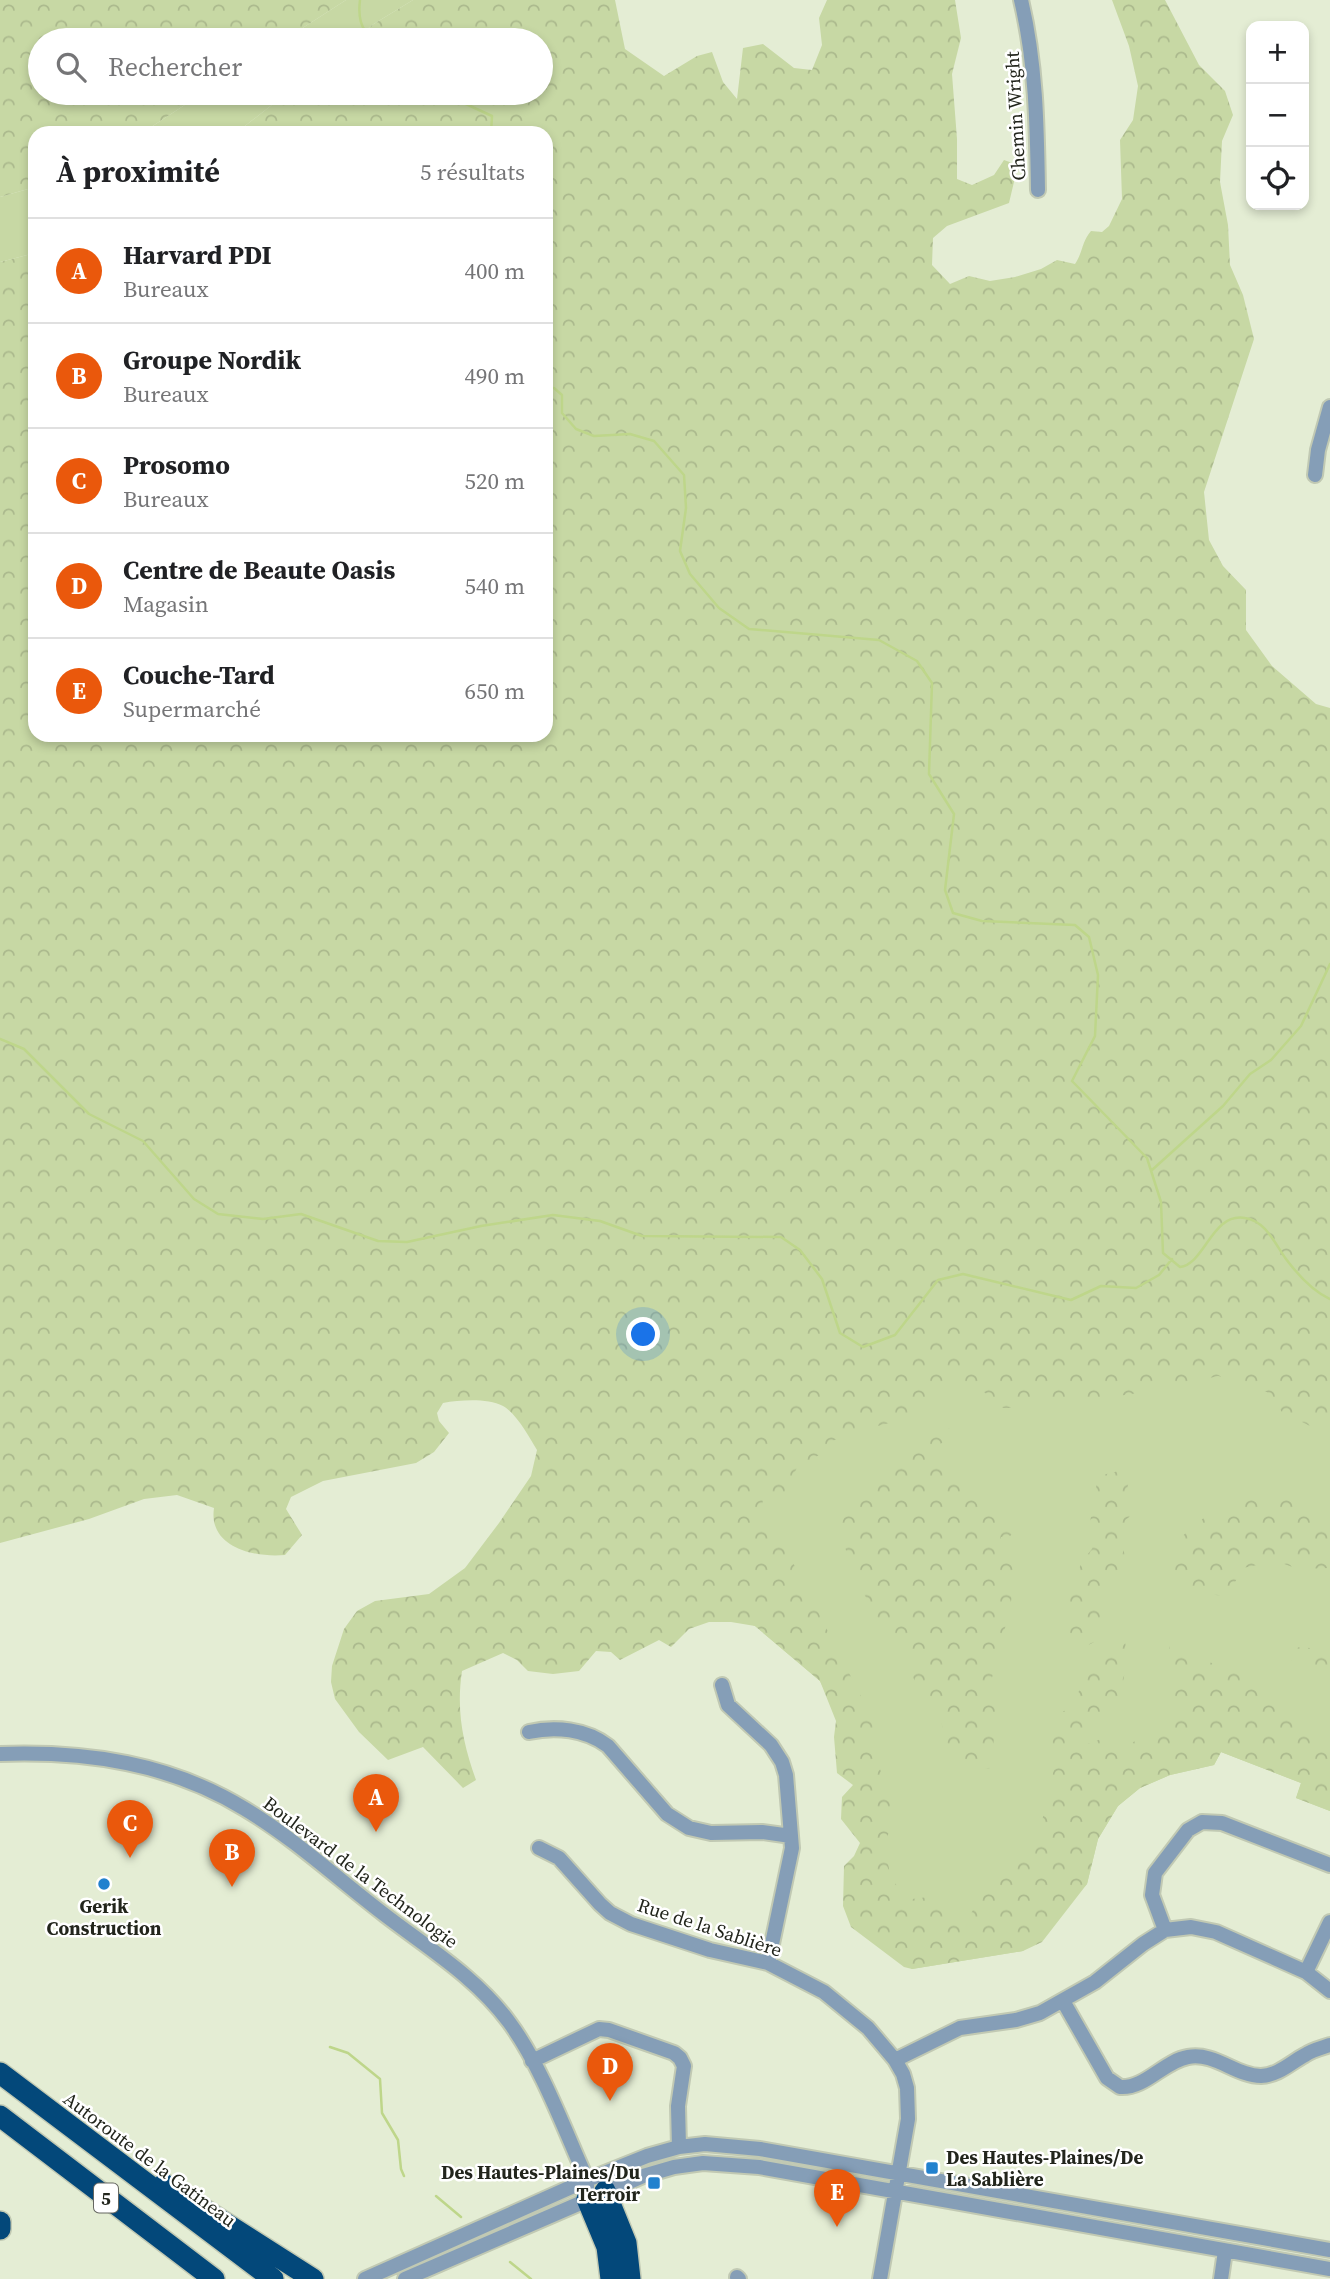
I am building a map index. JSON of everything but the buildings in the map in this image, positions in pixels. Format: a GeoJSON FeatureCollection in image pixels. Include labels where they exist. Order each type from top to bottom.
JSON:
{"type":"FeatureCollection","features":[{"type":"Feature","properties":{"kind":"highway","name":"Autoroute de la Gatineau"},"geometry":{"type":"LineString","coordinates":[[0,2073],[273,2279]]}},
{"type":"Feature","properties":{"kind":"highway","name":"5"},"geometry":{"type":"LineString","coordinates":[[0,2116],[214,2279]]}},
{"type":"Feature","properties":{"kind":"highway"},"geometry":{"type":"LineString","coordinates":[[64,2122],[313,2279]]}},
{"type":"Feature","properties":{"kind":"highway"},"geometry":{"type":"LineString","coordinates":[[593,2190],[607,2247],[611,2279]]}},
{"type":"Feature","properties":{"kind":"highway"},"geometry":{"type":"LineString","coordinates":[[593,2190],[626,2243],[630,2279]]}},
{"type":"Feature","properties":{"kind":"highway"},"geometry":{"type":"LineString","coordinates":[[0,2222],[0,2229]]}},
{"type":"Feature","properties":{"kind":"street","name":"Chemin Wright"},"geometry":{"type":"LineString","coordinates":[[1021,0],[1030,36],[1035,83],[1038,190]]}},
{"type":"Feature","properties":{"kind":"street"},"geometry":{"type":"LineString","coordinates":[[1315,475],[1318,450],[1330,407]]}},
{"type":"Feature","properties":{"kind":"street"},"geometry":{"type":"LineString","coordinates":[[722,1685],[728,1705],[771,1745],[786,1774],[791,1861],[768,1963]]}},
{"type":"Feature","properties":{"kind":"street"},"geometry":{"type":"LineString","coordinates":[[529,1732],[548,1727],[600,1739],[667,1814],[689,1828],[711,1833],[761,1832],[791,1836]]}},
{"type":"Feature","properties":{"kind":"street","name":"Boulevard de la Technologie"},"geometry":{"type":"LineString","coordinates":[[0,1754],[70,1754],[123,1761],[186,1779],[246,1810],[468,1979],[507,2019],[532,2061],[593,2190]]}},
{"type":"Feature","properties":{"kind":"street"},"geometry":{"type":"LineString","coordinates":[[1165,1930],[1152,1895],[1155,1873],[1188,1830],[1202,1822],[1222,1823],[1330,1865]]}},
{"type":"Feature","properties":{"kind":"street","name":"Rue de la Sablière"},"geometry":{"type":"LineString","coordinates":[[539,1848],[559,1858],[600,1904],[610,1913],[631,1924],[710,1950],[768,1963],[811,1984],[868,2028],[895,2060],[903,2074],[909,2102],[880,2279]]}},
{"type":"Feature","properties":{"kind":"street"},"geometry":{"type":"LineString","coordinates":[[1306,1972],[1330,1922]]}},
{"type":"Feature","properties":{"kind":"street"},"geometry":{"type":"LineString","coordinates":[[895,2060],[960,2028],[1030,2017],[1095,1982],[1165,1930],[1180,1927],[1203,1928],[1306,1972],[1330,1991]]}},
{"type":"Feature","properties":{"kind":"street"},"geometry":{"type":"LineString","coordinates":[[1063,2001],[1107,2078],[1120,2087],[1135,2085],[1180,2059],[1197,2056],[1263,2076],[1280,2071],[1309,2052],[1330,2045]]}},
{"type":"Feature","properties":{"kind":"street"},"geometry":{"type":"LineString","coordinates":[[532,2061],[599,2029],[609,2029],[674,2053],[684,2066],[678,2106],[680,2147]]}},
{"type":"Feature","properties":{"kind":"street"},"geometry":{"type":"LineString","coordinates":[[407,2278],[593,2190],[647,2156],[680,2147],[705,2144],[739,2146],[1330,2250]]}},
{"type":"Feature","properties":{"kind":"street"},"geometry":{"type":"LineString","coordinates":[[365,2279],[593,2190],[674,2167],[719,2163],[759,2167],[1330,2269]]}},
{"type":"Feature","properties":{"kind":"street"},"geometry":{"type":"LineString","coordinates":[[1220,2279],[1226,2251]]}},
{"type":"Feature","properties":{"kind":"green space"},"geometry":{"type":"Polygon","coordinates":[[[0,0],[346,0],[303,28],[28,28],[28,105],[185,105],[153,126],[28,126],[28,189],[0,197],[0,0]]]}},
{"type":"Feature","properties":{"kind":"green space"},"geometry":{"type":"Polygon","coordinates":[[[346,0],[413,0],[369,28],[303,28],[346,0]]]}},
{"type":"Feature","properties":{"kind":"green space"},"geometry":{"type":"Polygon","coordinates":[[[413,0],[615,0],[625,49],[664,76],[697,56],[712,52],[723,82],[737,99],[743,48],[763,44],[794,68],[812,70],[822,45],[819,18],[827,0],[955,0],[961,38],[952,74],[957,179],[972,185],[994,175],[1004,160],[1018,165],[1009,203],[947,226],[933,238],[932,265],[950,284],[969,276],[990,281],[1015,277],[1041,269],[1057,260],[1075,264],[1091,231],[1102,232],[1109,226],[1122,199],[1120,140],[1133,120],[1138,86],[1129,46],[1112,0],[1165,0],[1199,65],[1225,91],[1233,115],[1222,141],[1220,182],[1228,225],[1230,265],[1243,295],[1254,339],[1204,492],[1209,540],[1223,566],[1246,590],[1246,630],[1272,666],[1316,704],[1330,708],[1330,1436],[1282,1412],[1267,1392],[1218,1376],[1159,1390],[1097,1399],[1055,1399],[1020,1408],[1003,1408],[984,1392],[970,1386],[946,1386],[935,1403],[905,1419],[850,1433],[828,1443],[819,1455],[797,1468],[792,1477],[792,1499],[782,1501],[770,1494],[763,1499],[761,1516],[783,1543],[874,1722],[876,1756],[890,1801],[891,1827],[884,1845],[891,1878],[901,1891],[912,1899],[937,1896],[952,1922],[961,1924],[967,1920],[992,1878],[1029,1851],[1039,1834],[1054,1769],[1052,1730],[1046,1716],[1071,1709],[1092,1669],[1125,1639],[1125,1672],[1116,1705],[1104,1723],[1081,1738],[1081,1746],[1107,1737],[1117,1751],[1168,1723],[1176,1702],[1168,1656],[1170,1645],[1200,1660],[1236,1669],[1263,1685],[1322,1742],[1330,1746],[1330,1811],[1296,1798],[1301,1783],[1221,1752],[1214,1765],[1170,1775],[1140,1788],[1118,1806],[1098,1839],[1087,1884],[1042,1942],[1023,1951],[912,1969],[904,1967],[851,1927],[843,1906],[844,1866],[854,1856],[860,1843],[841,1819],[842,1797],[853,1785],[837,1773],[834,1737],[836,1721],[820,1681],[755,1626],[709,1622],[689,1629],[671,1647],[659,1640],[620,1660],[611,1652],[596,1651],[579,1671],[553,1674],[528,1671],[517,1660],[503,1653],[462,1671],[462,1727],[476,1780],[463,1788],[423,1747],[388,1760],[359,1732],[335,1699],[331,1682],[332,1666],[344,1629],[357,1611],[375,1601],[429,1594],[465,1568],[531,1476],[537,1450],[518,1420],[508,1409],[497,1403],[443,1403],[437,1413],[439,1421],[449,1433],[434,1452],[416,1463],[323,1481],[291,1497],[286,1509],[302,1535],[285,1555],[247,1552],[236,1547],[218,1532],[214,1521],[214,1508],[177,1495],[144,1499],[89,1519],[0,1543],[0,262],[28,255],[28,742],[553,742],[553,126],[245,126],[272,105],[553,105],[553,28],[369,28],[413,0]]]}},
{"type":"Feature","properties":{"kind":"green space"},"geometry":{"type":"Polygon","coordinates":[[[185,105],[272,105],[245,126],[153,126],[185,105]]]}},
{"type":"Feature","properties":{"kind":"green space"},"geometry":{"type":"Polygon","coordinates":[[[28,189],[28,255],[0,262],[0,197],[28,189]]]}},
{"type":"Feature","properties":{"kind":"green space"},"geometry":{"type":"Polygon","coordinates":[[[781,1237],[1330,1299],[1330,1811],[1296,1798],[1301,1783],[1221,1752],[1214,1765],[1170,1775],[1140,1788],[1118,1806],[1098,1839],[1087,1884],[1023,1951],[912,1969],[852,1917],[865,1848],[852,1745],[820,1681],[755,1626],[711,1605],[781,1237]]]}},
{"type":"Feature","properties":{"kind":"green space"},"geometry":{"type":"Polygon","coordinates":[[[955,1428],[950,1439],[938,1445],[938,1456],[967,1481],[972,1498],[978,1505],[1003,1512],[1014,1519],[1015,1531],[1010,1536],[1001,1537],[1000,1546],[1016,1564],[1010,1609],[989,1689],[997,1706],[991,1768],[973,1771],[957,1765],[945,1738],[938,1707],[915,1682],[901,1644],[880,1622],[851,1571],[840,1526],[858,1490],[876,1477],[901,1467],[910,1444],[938,1430],[955,1428]]]}},
{"type":"Feature","properties":{"kind":"green space"},"geometry":{"type":"Polygon","coordinates":[[[1127,1469],[1130,1476],[1127,1490],[1133,1506],[1132,1514],[1126,1520],[1123,1549],[1128,1565],[1101,1591],[1101,1604],[1107,1621],[1102,1635],[1086,1646],[1067,1647],[1068,1597],[1089,1582],[1078,1572],[1082,1561],[1092,1549],[1089,1528],[1098,1476],[1127,1469]]]}},
{"type":"Feature","properties":{"kind":"green space"},"geometry":{"type":"Polygon","coordinates":[[[1285,1491],[1330,1516],[1330,1568],[1298,1569],[1276,1561],[1243,1568],[1227,1596],[1209,1594],[1195,1588],[1168,1569],[1174,1543],[1206,1516],[1254,1497],[1285,1491]]]}},
{"type":"Feature","properties":{"kind":"green space"},"geometry":{"type":"Polygon","coordinates":[[[1291,1647],[1330,1649],[1330,1679],[1291,1660],[1291,1647]]]}},
{"type":"Feature","properties":{"kind":"waterway"},"geometry":{"type":"LineString","coordinates":[[360,0],[359,11],[364,28]]}},
{"type":"Feature","properties":{"kind":"waterway"},"geometry":{"type":"LineString","coordinates":[[468,105],[492,116],[491,126]]}},
{"type":"Feature","properties":{"kind":"waterway"},"geometry":{"type":"LineString","coordinates":[[553,388],[562,395],[562,413],[576,429],[594,436],[630,434],[654,441],[684,475],[686,508],[680,551],[690,574],[719,608],[749,629],[879,640],[917,661],[932,683],[929,774],[954,814],[945,890],[953,913],[982,921],[1075,925],[1089,937],[1098,975],[1095,1036],[1072,1081],[1147,1158],[1161,1202],[1163,1253],[1180,1267],[1189,1264],[1224,1223],[1234,1218],[1245,1218],[1264,1228],[1295,1271],[1317,1292],[1330,1299]]}},
{"type":"Feature","properties":{"kind":"waterway"},"geometry":{"type":"LineString","coordinates":[[1152,1170],[1223,1106],[1250,1074],[1271,1060],[1301,1026],[1330,964]]}},
{"type":"Feature","properties":{"kind":"waterway"},"geometry":{"type":"LineString","coordinates":[[0,1039],[24,1049],[89,1114],[143,1141],[194,1199],[218,1214],[263,1219],[301,1214],[378,1241],[407,1242],[481,1226],[553,1215],[600,1221],[642,1236],[781,1237],[800,1250],[822,1279],[840,1333],[863,1347],[895,1335],[938,1280],[963,1274],[1071,1300],[1101,1286],[1136,1288],[1159,1275],[1172,1259]]}},
{"type":"Feature","properties":{"kind":"waterway"},"geometry":{"type":"LineString","coordinates":[[330,2047],[348,2053],[380,2079],[382,2113],[398,2140],[404,2176]]}},
{"type":"Feature","properties":{"kind":"waterway"},"geometry":{"type":"LineString","coordinates":[[436,2196],[461,2217]]}},
{"type":"Feature","properties":{"kind":"waterway"},"geometry":{"type":"LineString","coordinates":[[510,2262],[531,2279]]}},
{"type":"Feature","properties":{"kind":"place","name":"Harvard PDI"},"geometry":{"type":"Point","coordinates":[376,1832]}},
{"type":"Feature","properties":{"kind":"place","name":"Prosomo"},"geometry":{"type":"Point","coordinates":[130,1858]}},
{"type":"Feature","properties":{"kind":"place","name":"Gerik Construction"},"geometry":{"type":"Point","coordinates":[104,1884]}},
{"type":"Feature","properties":{"kind":"place","name":"Groupe Nordik"},"geometry":{"type":"Point","coordinates":[232,1887]}},
{"type":"Feature","properties":{"kind":"place","name":"Centre de Beaute Oasis"},"geometry":{"type":"Point","coordinates":[610,2101]}},
{"type":"Feature","properties":{"kind":"place","name":"Des Hautes-Plaines/De La Sablière"},"geometry":{"type":"Point","coordinates":[932,2168]}},
{"type":"Feature","properties":{"kind":"place","name":"Des Hautes-Plaines/Du Terroir"},"geometry":{"type":"Point","coordinates":[654,2183]}},
{"type":"Feature","properties":{"kind":"place","name":"Couche-Tard"},"geometry":{"type":"Point","coordinates":[837,2227]}}]}
